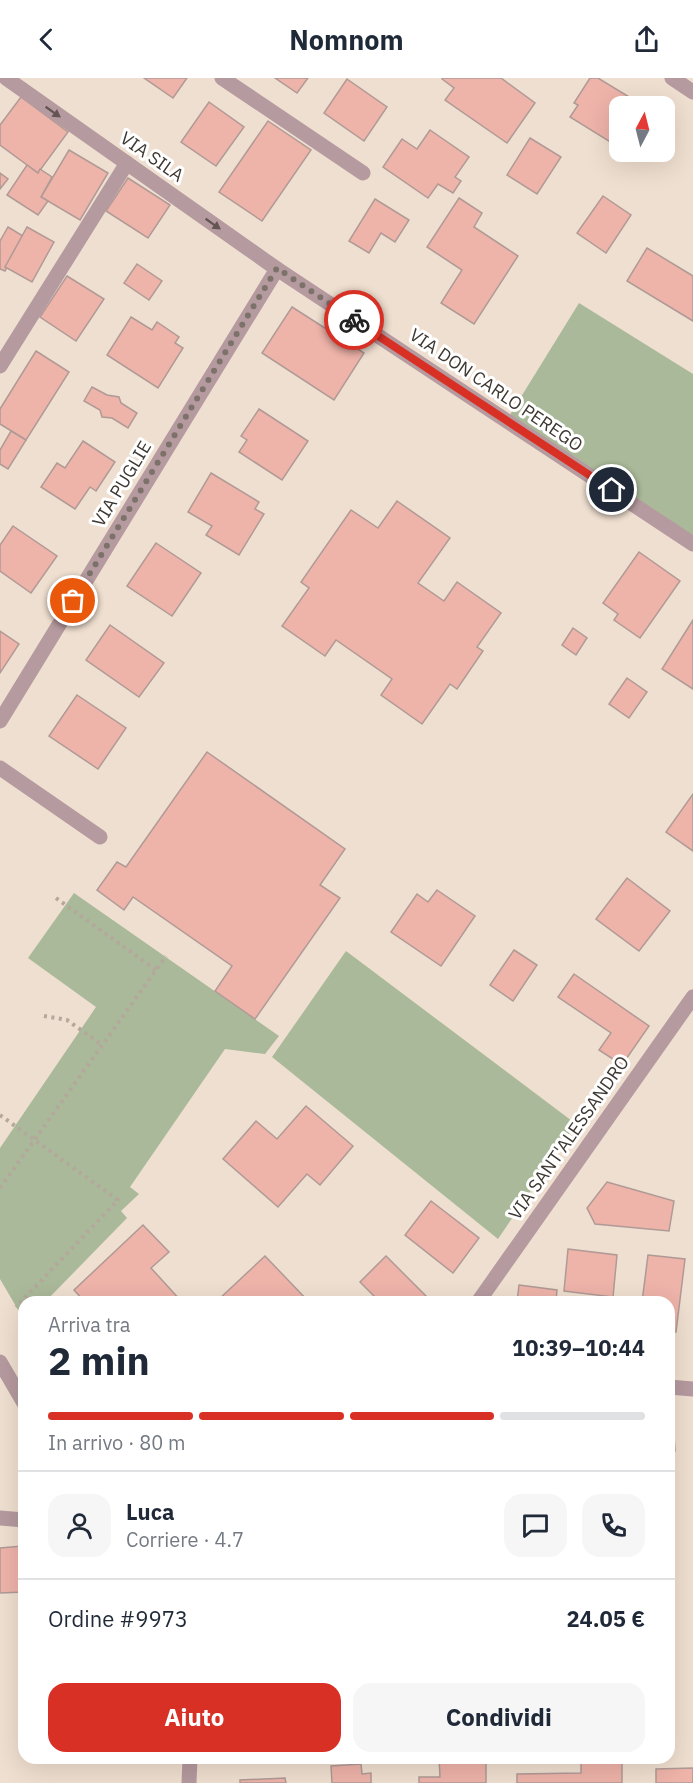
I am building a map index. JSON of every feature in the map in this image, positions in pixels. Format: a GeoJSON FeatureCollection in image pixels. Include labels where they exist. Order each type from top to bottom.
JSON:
{"type":"FeatureCollection","features":[{"type":"Feature","properties":{"kind":"street","name":"VIA SILA"},"geometry":{"type":"LineString","coordinates":[[6,78],[277,268]]}},
{"type":"Feature","properties":{"kind":"street"},"geometry":{"type":"LineString","coordinates":[[222,78],[363,173]]}},
{"type":"Feature","properties":{"kind":"street"},"geometry":{"type":"LineString","coordinates":[[672,78],[693,92]]}},
{"type":"Feature","properties":{"kind":"street"},"geometry":{"type":"LineString","coordinates":[[0,366],[127,163]]}},
{"type":"Feature","properties":{"kind":"street","name":"VIA DON CARLO PEREGO"},"geometry":{"type":"LineString","coordinates":[[277,268],[693,544]]}},
{"type":"Feature","properties":{"kind":"street","name":"VIA PUGLIE"},"geometry":{"type":"LineString","coordinates":[[0,721],[277,268]]}},
{"type":"Feature","properties":{"kind":"street"},"geometry":{"type":"LineString","coordinates":[[0,768],[100,837]]}},
{"type":"Feature","properties":{"kind":"street","name":"VIA SANT'ALESSANDRO"},"geometry":{"type":"LineString","coordinates":[[482,1296],[693,997]]}},
{"type":"Feature","properties":{"kind":"street"},"geometry":{"type":"LineString","coordinates":[[0,1362],[18,1393]]}},
{"type":"Feature","properties":{"kind":"street"},"geometry":{"type":"LineString","coordinates":[[675,1388],[693,1389]]}},
{"type":"Feature","properties":{"kind":"street"},"geometry":{"type":"LineString","coordinates":[[0,1518],[18,1520]]}},
{"type":"Feature","properties":{"kind":"street"},"geometry":{"type":"LineString","coordinates":[[189,1783],[190,1764]]}},
{"type":"Feature","properties":{"kind":"path"},"geometry":{"type":"LineString","coordinates":[[56,898],[156,970]]}},
{"type":"Feature","properties":{"kind":"path"},"geometry":{"type":"LineString","coordinates":[[0,1188],[166,956]]}},
{"type":"Feature","properties":{"kind":"path"},"geometry":{"type":"LineString","coordinates":[[44,1016],[67,1020],[102,1045]]}},
{"type":"Feature","properties":{"kind":"path"},"geometry":{"type":"LineString","coordinates":[[0,1115],[118,1200],[26,1296]]}},
{"type":"Feature","properties":{"kind":"green space"},"geometry":{"type":"Polygon","coordinates":[[[579,303],[693,374],[693,539],[508,418],[579,303]]]}},
{"type":"Feature","properties":{"kind":"green space"},"geometry":{"type":"Polygon","coordinates":[[[74,893],[279,1036],[265,1054],[225,1049],[130,1187],[139,1194],[121,1211],[127,1218],[51,1296],[18,1296],[18,1310],[0,1279],[0,1148],[96,1007],[28,958],[74,893]]]}},
{"type":"Feature","properties":{"kind":"green space"},"geometry":{"type":"Polygon","coordinates":[[[346,951],[576,1124],[498,1239],[272,1057],[346,951]]]}},
{"type":"Feature","properties":{"kind":"building"},"geometry":{"type":"Polygon","coordinates":[[[144,78],[187,78],[173,98],[144,78]]]}},
{"type":"Feature","properties":{"kind":"building"},"geometry":{"type":"Polygon","coordinates":[[[275,78],[308,78],[297,93],[275,78]]]}},
{"type":"Feature","properties":{"kind":"building"},"geometry":{"type":"Polygon","coordinates":[[[443,78],[501,78],[535,103],[507,143],[445,100],[454,88],[443,78]]]}},
{"type":"Feature","properties":{"kind":"building"},"geometry":{"type":"Polygon","coordinates":[[[590,78],[598,78],[628,96],[609,96],[609,141],[570,117],[578,105],[574,103],[590,78]]]}},
{"type":"Feature","properties":{"kind":"building"},"geometry":{"type":"Polygon","coordinates":[[[347,79],[387,107],[364,141],[324,113],[347,79]]]}},
{"type":"Feature","properties":{"kind":"building"},"geometry":{"type":"Polygon","coordinates":[[[21,97],[68,132],[38,173],[0,145],[0,125],[21,97]]]}},
{"type":"Feature","properties":{"kind":"building"},"geometry":{"type":"Polygon","coordinates":[[[209,102],[244,127],[216,166],[181,142],[209,102]]]}},
{"type":"Feature","properties":{"kind":"building"},"geometry":{"type":"Polygon","coordinates":[[[268,121],[311,150],[262,221],[219,192],[268,121]]]}},
{"type":"Feature","properties":{"kind":"building"},"geometry":{"type":"Polygon","coordinates":[[[430,130],[469,157],[455,177],[461,181],[453,193],[438,184],[428,198],[383,167],[402,139],[417,149],[430,130]]]}},
{"type":"Feature","properties":{"kind":"building"},"geometry":{"type":"Polygon","coordinates":[[[530,138],[561,157],[537,194],[507,175],[530,138]]]}},
{"type":"Feature","properties":{"kind":"building"},"geometry":{"type":"Polygon","coordinates":[[[69,150],[108,173],[80,220],[41,197],[69,150]]]}},
{"type":"Feature","properties":{"kind":"building"},"geometry":{"type":"Polygon","coordinates":[[[27,165],[38,173],[40,169],[52,177],[41,197],[48,201],[38,215],[7,195],[27,165]]]}},
{"type":"Feature","properties":{"kind":"building"},"geometry":{"type":"Polygon","coordinates":[[[0,173],[8,179],[0,189],[0,173]]]}},
{"type":"Feature","properties":{"kind":"building"},"geometry":{"type":"Polygon","coordinates":[[[128,178],[170,205],[148,238],[106,211],[128,178]]]}},
{"type":"Feature","properties":{"kind":"building"},"geometry":{"type":"Polygon","coordinates":[[[603,196],[631,215],[606,253],[577,233],[603,196]]]}},
{"type":"Feature","properties":{"kind":"building"},"geometry":{"type":"Polygon","coordinates":[[[459,198],[482,213],[474,227],[518,256],[474,324],[441,303],[462,270],[427,247],[459,198]]]}},
{"type":"Feature","properties":{"kind":"building"},"geometry":{"type":"Polygon","coordinates":[[[375,199],[409,220],[395,242],[381,233],[369,253],[349,241],[375,199]]]}},
{"type":"Feature","properties":{"kind":"building"},"geometry":{"type":"Polygon","coordinates":[[[8,227],[23,236],[5,271],[0,269],[0,241],[8,227]]]}},
{"type":"Feature","properties":{"kind":"building"},"geometry":{"type":"Polygon","coordinates":[[[27,227],[54,242],[32,282],[5,267],[27,227]]]}},
{"type":"Feature","properties":{"kind":"building"},"geometry":{"type":"Polygon","coordinates":[[[647,248],[693,276],[693,321],[627,281],[647,248]]]}},
{"type":"Feature","properties":{"kind":"building"},"geometry":{"type":"Polygon","coordinates":[[[137,264],[162,281],[149,300],[124,283],[137,264]]]}},
{"type":"Feature","properties":{"kind":"building"},"geometry":{"type":"Polygon","coordinates":[[[67,276],[104,299],[76,341],[40,317],[67,276]]]}},
{"type":"Feature","properties":{"kind":"building"},"geometry":{"type":"Polygon","coordinates":[[[292,307],[364,353],[334,400],[262,353],[292,307]]]}},
{"type":"Feature","properties":{"kind":"building"},"geometry":{"type":"Polygon","coordinates":[[[131,317],[152,330],[157,322],[179,337],[175,343],[183,348],[158,388],[107,355],[131,317]]]}},
{"type":"Feature","properties":{"kind":"building"},"geometry":{"type":"Polygon","coordinates":[[[36,351],[69,372],[26,440],[0,424],[0,409],[36,351]]]}},
{"type":"Feature","properties":{"kind":"building"},"geometry":{"type":"Polygon","coordinates":[[[92,387],[107,395],[119,397],[121,403],[137,413],[128,428],[112,418],[102,417],[100,410],[84,401],[92,387]]]}},
{"type":"Feature","properties":{"kind":"building"},"geometry":{"type":"Polygon","coordinates":[[[259,409],[308,441],[282,480],[239,452],[247,440],[241,436],[259,409]]]}},
{"type":"Feature","properties":{"kind":"building"},"geometry":{"type":"Polygon","coordinates":[[[11,431],[26,440],[8,469],[0,464],[0,450],[11,431]]]}},
{"type":"Feature","properties":{"kind":"building"},"geometry":{"type":"Polygon","coordinates":[[[83,441],[115,462],[96,491],[90,487],[75,509],[41,487],[57,463],[65,468],[83,441]]]}},
{"type":"Feature","properties":{"kind":"building"},"geometry":{"type":"Polygon","coordinates":[[[211,473],[259,502],[255,509],[264,514],[239,555],[206,535],[212,526],[188,512],[211,473]]]}},
{"type":"Feature","properties":{"kind":"building"},"geometry":{"type":"Polygon","coordinates":[[[397,501],[450,538],[418,583],[444,601],[457,582],[501,613],[477,647],[483,651],[457,689],[450,684],[422,724],[381,695],[392,679],[336,640],[325,656],[282,626],[309,588],[301,582],[351,510],[378,528],[397,501]]]}},
{"type":"Feature","properties":{"kind":"building"},"geometry":{"type":"Polygon","coordinates":[[[13,526],[57,556],[31,593],[0,571],[0,545],[13,526]]]}},
{"type":"Feature","properties":{"kind":"building"},"geometry":{"type":"Polygon","coordinates":[[[156,543],[201,573],[172,616],[127,586],[156,543]]]}},
{"type":"Feature","properties":{"kind":"building"},"geometry":{"type":"Polygon","coordinates":[[[639,552],[680,581],[640,638],[614,620],[618,614],[603,603],[639,552]]]}},
{"type":"Feature","properties":{"kind":"building"},"geometry":{"type":"Polygon","coordinates":[[[693,620],[693,689],[662,669],[693,620]]]}},
{"type":"Feature","properties":{"kind":"building"},"geometry":{"type":"Polygon","coordinates":[[[110,625],[164,663],[139,697],[86,660],[110,625]]]}},
{"type":"Feature","properties":{"kind":"building"},"geometry":{"type":"Polygon","coordinates":[[[573,628],[587,638],[576,655],[562,645],[573,628]]]}},
{"type":"Feature","properties":{"kind":"building"},"geometry":{"type":"Polygon","coordinates":[[[0,631],[19,644],[0,673],[0,631]]]}},
{"type":"Feature","properties":{"kind":"building"},"geometry":{"type":"Polygon","coordinates":[[[627,678],[647,692],[629,718],[609,704],[627,678]]]}},
{"type":"Feature","properties":{"kind":"building"},"geometry":{"type":"Polygon","coordinates":[[[77,695],[126,728],[98,769],[49,736],[77,695]]]}},
{"type":"Feature","properties":{"kind":"building"},"geometry":{"type":"Polygon","coordinates":[[[207,752],[345,849],[320,885],[340,898],[255,1019],[215,991],[232,966],[133,897],[124,910],[97,890],[117,862],[126,867],[207,752]]]}},
{"type":"Feature","properties":{"kind":"building"},"geometry":{"type":"Polygon","coordinates":[[[693,794],[693,851],[666,832],[693,794]]]}},
{"type":"Feature","properties":{"kind":"building"},"geometry":{"type":"Polygon","coordinates":[[[627,878],[670,911],[639,951],[596,919],[627,878]]]}},
{"type":"Feature","properties":{"kind":"building"},"geometry":{"type":"Polygon","coordinates":[[[437,890],[475,916],[441,966],[391,932],[417,894],[428,902],[437,890]]]}},
{"type":"Feature","properties":{"kind":"building"},"geometry":{"type":"Polygon","coordinates":[[[514,950],[537,965],[513,1001],[490,985],[514,950]]]}},
{"type":"Feature","properties":{"kind":"building"},"geometry":{"type":"Polygon","coordinates":[[[574,974],[649,1026],[622,1065],[599,1050],[611,1033],[558,997],[574,974]]]}},
{"type":"Feature","properties":{"kind":"building"},"geometry":{"type":"Polygon","coordinates":[[[306,1106],[353,1146],[320,1185],[307,1174],[278,1207],[223,1159],[256,1121],[277,1139],[306,1106]]]}},
{"type":"Feature","properties":{"kind":"building"},"geometry":{"type":"Polygon","coordinates":[[[607,1182],[674,1201],[669,1231],[595,1224],[587,1208],[607,1182]]]}},
{"type":"Feature","properties":{"kind":"building"},"geometry":{"type":"Polygon","coordinates":[[[431,1201],[479,1238],[453,1273],[405,1235],[431,1201]]]}},
{"type":"Feature","properties":{"kind":"building"},"geometry":{"type":"Polygon","coordinates":[[[143,1225],[169,1252],[151,1268],[177,1296],[80,1296],[74,1290],[143,1225]]]}},
{"type":"Feature","properties":{"kind":"building"},"geometry":{"type":"Polygon","coordinates":[[[568,1249],[617,1255],[613,1296],[564,1291],[568,1249]]]}},
{"type":"Feature","properties":{"kind":"building"},"geometry":{"type":"Polygon","coordinates":[[[648,1255],[685,1259],[676,1332],[675,1296],[643,1296],[648,1255]]]}},
{"type":"Feature","properties":{"kind":"building"},"geometry":{"type":"Polygon","coordinates":[[[265,1256],[303,1296],[222,1296],[265,1256]]]}},
{"type":"Feature","properties":{"kind":"building"},"geometry":{"type":"Polygon","coordinates":[[[386,1256],[426,1296],[374,1296],[360,1282],[386,1256]]]}},
{"type":"Feature","properties":{"kind":"building"},"geometry":{"type":"Polygon","coordinates":[[[519,1285],[557,1290],[556,1296],[518,1296],[519,1285]]]}},
{"type":"Feature","properties":{"kind":"building"},"geometry":{"type":"Polygon","coordinates":[[[18,1546],[18,1592],[0,1593],[0,1548],[18,1546]]]}},
{"type":"Feature","properties":{"kind":"building"},"geometry":{"type":"Polygon","coordinates":[[[361,1764],[362,1774],[371,1773],[371,1783],[332,1783],[331,1766],[361,1764]]]}},
{"type":"Feature","properties":{"kind":"building"},"geometry":{"type":"Polygon","coordinates":[[[439,1764],[486,1764],[486,1783],[419,1783],[419,1777],[440,1777],[439,1764]]]}},
{"type":"Feature","properties":{"kind":"building"},"geometry":{"type":"Polygon","coordinates":[[[581,1764],[622,1764],[622,1783],[517,1783],[517,1774],[581,1773],[581,1764]]]}},
{"type":"Feature","properties":{"kind":"building"},"geometry":{"type":"Polygon","coordinates":[[[693,1768],[693,1783],[656,1783],[656,1769],[693,1768]]]}},
{"type":"Feature","properties":{"kind":"building"},"geometry":{"type":"Polygon","coordinates":[[[285,1778],[286,1783],[240,1783],[240,1780],[285,1778]]]}},
{"type":"Feature","properties":{"kind":"way so far"},"geometry":{"type":"LineString","coordinates":[[73,601],[277,268],[354,320]]}},
{"type":"Feature","properties":{"kind":"route"},"geometry":{"type":"LineString","coordinates":[[354,320],[612,490]]}}]}
